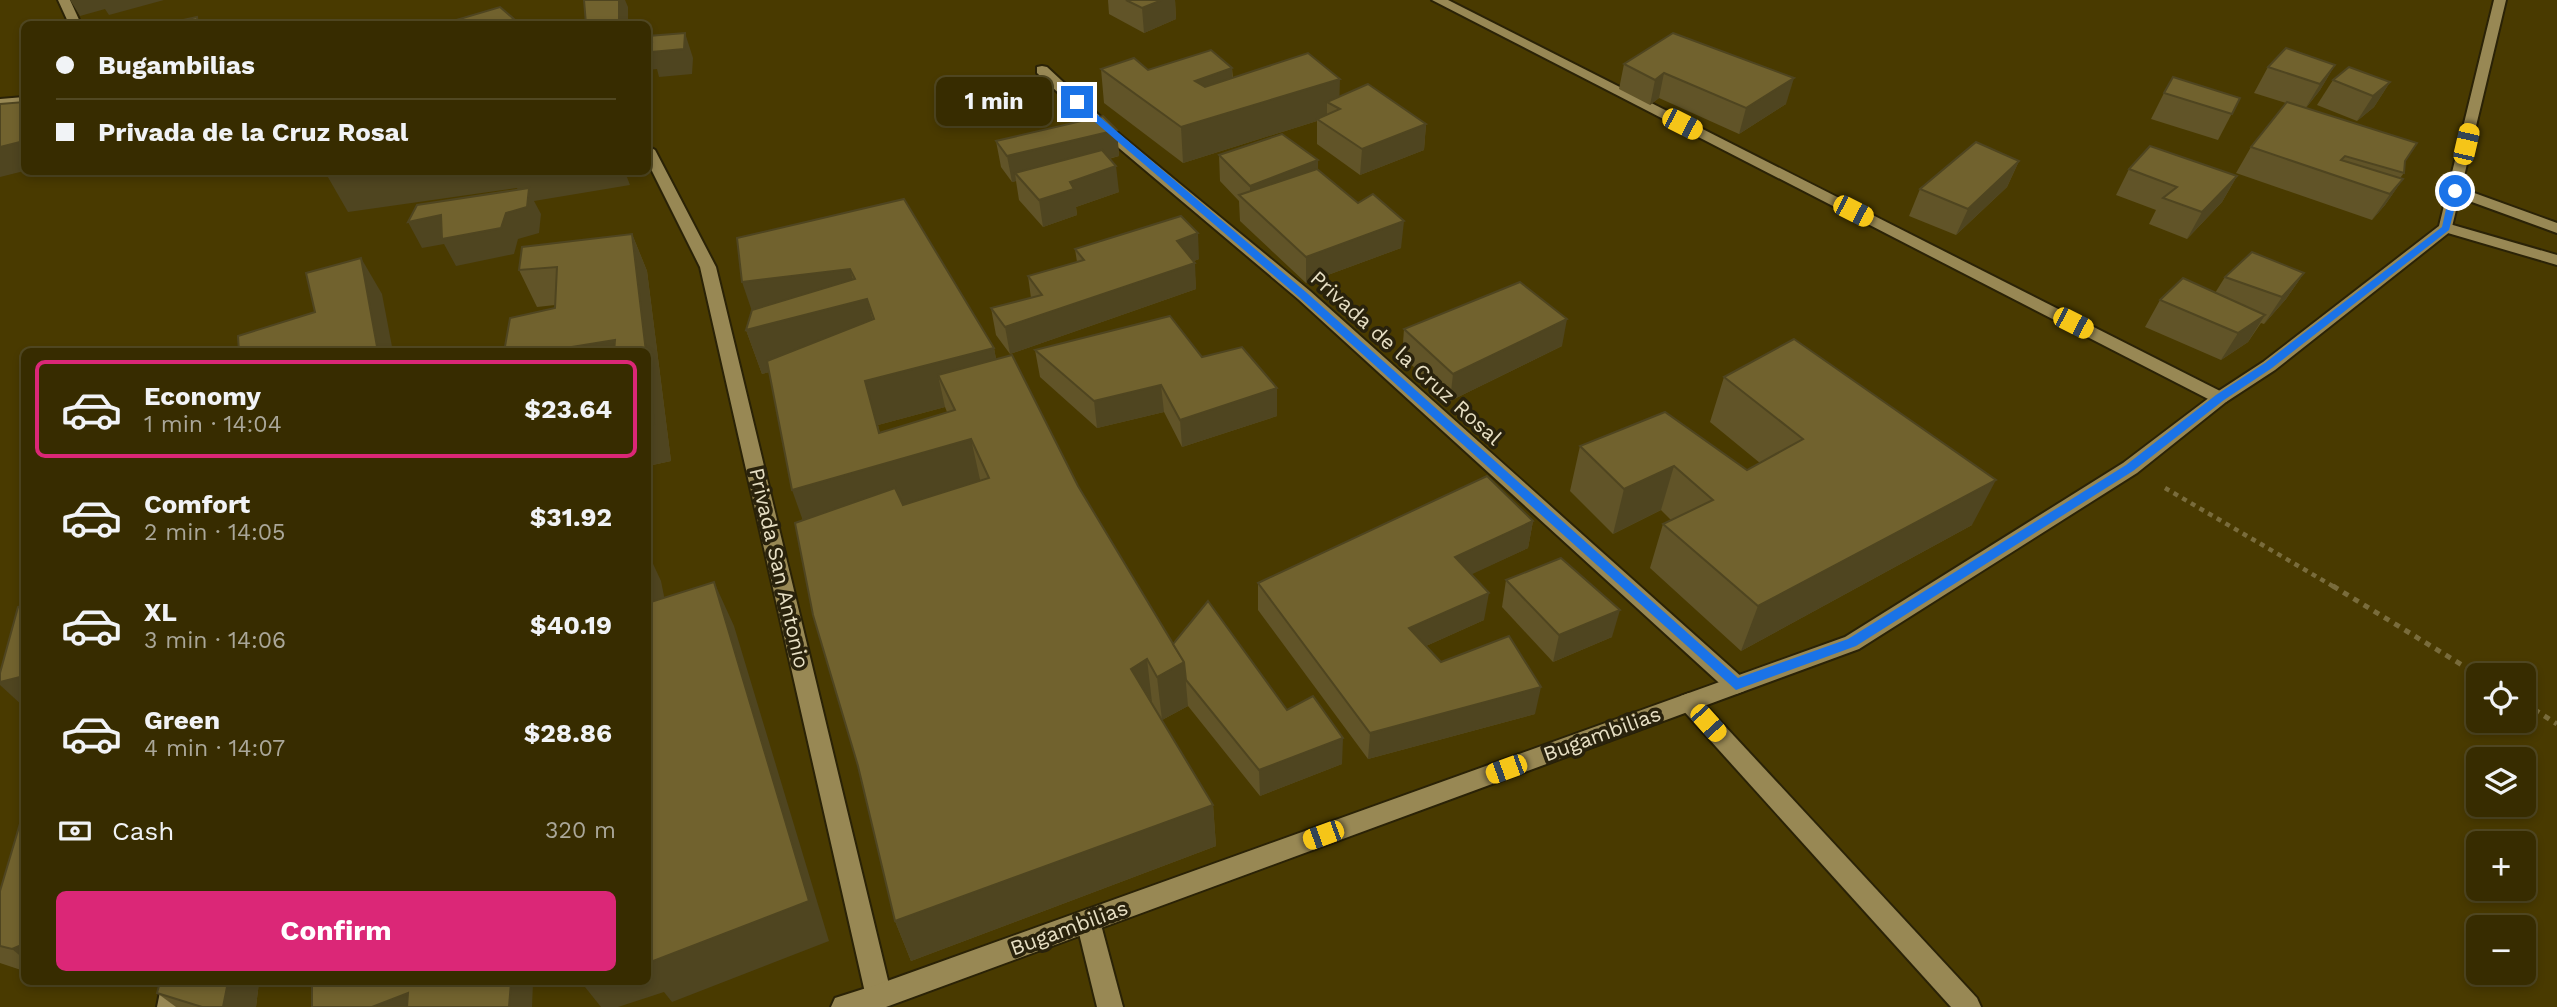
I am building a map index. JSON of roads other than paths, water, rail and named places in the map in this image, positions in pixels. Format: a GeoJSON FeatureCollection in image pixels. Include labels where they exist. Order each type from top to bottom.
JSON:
{"type":"FeatureCollection","features":[{"type":"Feature","properties":{"kind":"street"},"geometry":{"type":"LineString","coordinates":[[64,0],[74,21]]}},
{"type":"Feature","properties":{"kind":"street"},"geometry":{"type":"LineString","coordinates":[[1438,0],[2220,398]]}},
{"type":"Feature","properties":{"kind":"street"},"geometry":{"type":"LineString","coordinates":[[2500,0],[2446,228],[2557,260]]}},
{"type":"Feature","properties":{"kind":"street","name":"Privada de la Cruz Rosal"},"geometry":{"type":"LineString","coordinates":[[1042,70],[1112,135],[1304,295],[1736,684]]}},
{"type":"Feature","properties":{"kind":"street"},"geometry":{"type":"LineString","coordinates":[[0,103],[21,101]]}},
{"type":"Feature","properties":{"kind":"street","name":"Privada San Antonio"},"geometry":{"type":"LineString","coordinates":[[651,156],[708,267],[879,997]]}},
{"type":"Feature","properties":{"kind":"street"},"geometry":{"type":"LineString","coordinates":[[2455,191],[2557,228]]}},
{"type":"Feature","properties":{"kind":"street","name":"Bugambilias"},"geometry":{"type":"LineString","coordinates":[[844,1007],[879,997],[1852,643],[2130,468],[2220,398],[2269,366],[2446,228]]}},
{"type":"Feature","properties":{"kind":"street"},"geometry":{"type":"LineString","coordinates":[[1689,702],[1968,1007]]}},
{"type":"Feature","properties":{"kind":"street"},"geometry":{"type":"LineString","coordinates":[[1088,921],[1110,1007]]}},
{"type":"Feature","properties":{"kind":"street"},"geometry":{"type":"LineString","coordinates":[[170,1007],[174,985]]}}]}
